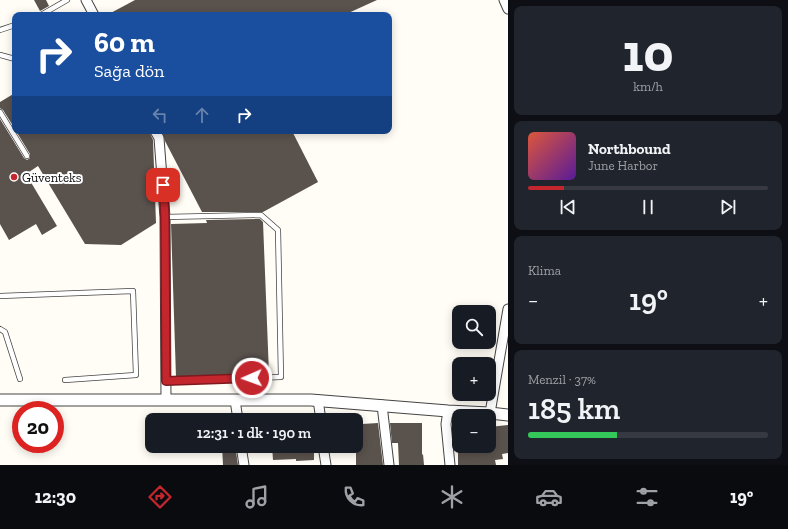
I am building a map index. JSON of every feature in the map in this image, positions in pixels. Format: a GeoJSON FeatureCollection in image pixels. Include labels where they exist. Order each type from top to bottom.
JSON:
{"type":"FeatureCollection","features":[{"type":"Feature","properties":{"kind":"street"},"geometry":{"type":"LineString","coordinates":[[86,0],[92,12]]}},
{"type":"Feature","properties":{"kind":"street"},"geometry":{"type":"LineString","coordinates":[[504,0],[508,9]]}},
{"type":"Feature","properties":{"kind":"street"},"geometry":{"type":"LineString","coordinates":[[157,134],[159,138],[165,217],[166,400]]}},
{"type":"Feature","properties":{"kind":"street"},"geometry":{"type":"LineString","coordinates":[[491,409],[508,310]]}},
{"type":"Feature","properties":{"kind":"street"},"geometry":{"type":"LineString","coordinates":[[0,400],[318,400],[452,411]]}},
{"type":"Feature","properties":{"kind":"street"},"geometry":{"type":"LineString","coordinates":[[235,400],[237,413]]}},
{"type":"Feature","properties":{"kind":"street"},"geometry":{"type":"LineString","coordinates":[[318,400],[320,413]]}},
{"type":"Feature","properties":{"kind":"street"},"geometry":{"type":"LineString","coordinates":[[382,405],[389,465]]}},
{"type":"Feature","properties":{"kind":"street"},"geometry":{"type":"LineString","coordinates":[[448,411],[446,424],[450,465]]}},
{"type":"Feature","properties":{"kind":"street"},"geometry":{"type":"LineString","coordinates":[[496,414],[508,415]]}},
{"type":"Feature","properties":{"kind":"street"},"geometry":{"type":"LineString","coordinates":[[242,453],[244,465]]}},
{"type":"Feature","properties":{"kind":"street"},"geometry":{"type":"LineString","coordinates":[[324,453],[326,465]]}},
{"type":"Feature","properties":{"kind":"lane"},"geometry":{"type":"LineString","coordinates":[[46,12],[67,0]]}},
{"type":"Feature","properties":{"kind":"lane"},"geometry":{"type":"LineString","coordinates":[[0,30],[12,26]]}},
{"type":"Feature","properties":{"kind":"lane"},"geometry":{"type":"LineString","coordinates":[[0,55],[12,58]]}},
{"type":"Feature","properties":{"kind":"lane"},"geometry":{"type":"LineString","coordinates":[[0,112],[12,132]]}},
{"type":"Feature","properties":{"kind":"lane"},"geometry":{"type":"LineString","coordinates":[[14,134],[27,156]]}},
{"type":"Feature","properties":{"kind":"lane"},"geometry":{"type":"LineString","coordinates":[[165,217],[261,215],[278,230],[281,377],[166,381]]}},
{"type":"Feature","properties":{"kind":"lane"},"geometry":{"type":"LineString","coordinates":[[0,296],[133,291],[136,375],[66,380]]}},
{"type":"Feature","properties":{"kind":"lane"},"geometry":{"type":"LineString","coordinates":[[0,328],[5,332],[20,379]]}},
{"type":"Feature","properties":{"kind":"building"},"geometry":{"type":"Polygon","coordinates":[[[34,0],[46,0],[49,6],[40,11],[34,0]]]}},
{"type":"Feature","properties":{"kind":"building"},"geometry":{"type":"Polygon","coordinates":[[[135,0],[377,0],[351,12],[113,12],[135,0]]]}},
{"type":"Feature","properties":{"kind":"building"},"geometry":{"type":"Polygon","coordinates":[[[12,95],[12,124],[3,110],[0,108],[0,102],[12,95]]]}},
{"type":"Feature","properties":{"kind":"building"},"geometry":{"type":"Polygon","coordinates":[[[0,119],[24,158],[27,160],[30,158],[30,154],[18,134],[150,134],[153,140],[156,223],[121,245],[85,244],[38,166],[26,174],[57,226],[42,235],[36,224],[9,240],[0,224],[0,119]]]}},
{"type":"Feature","properties":{"kind":"building"},"geometry":{"type":"Polygon","coordinates":[[[163,134],[294,134],[318,182],[263,212],[202,212],[165,141],[163,134]]]}},
{"type":"Feature","properties":{"kind":"building"},"geometry":{"type":"Polygon","coordinates":[[[260,219],[263,222],[269,374],[176,377],[171,224],[207,223],[206,220],[260,219]]]}},
{"type":"Feature","properties":{"kind":"building"},"geometry":{"type":"Polygon","coordinates":[[[378,423],[383,465],[356,465],[356,453],[363,453],[363,424],[378,423]]]}},
{"type":"Feature","properties":{"kind":"building"},"geometry":{"type":"Polygon","coordinates":[[[390,423],[422,423],[422,455],[423,454],[424,465],[399,465],[398,443],[392,443],[390,423]]]}},
{"type":"Feature","properties":{"kind":"building"},"geometry":{"type":"Polygon","coordinates":[[[508,425],[508,453],[502,454],[503,459],[495,460],[496,465],[458,465],[458,453],[496,453],[496,426],[508,425]]]}},
{"type":"Feature","properties":{"kind":"building"},"geometry":{"type":"Polygon","coordinates":[[[222,453],[236,453],[238,465],[223,465],[222,453]]]}},
{"type":"Feature","properties":{"kind":"building"},"geometry":{"type":"Polygon","coordinates":[[[272,453],[314,453],[314,460],[273,460],[272,453]]]}},
{"type":"Feature","properties":{"kind":"place","name":"Güventeks"},"geometry":{"type":"Point","coordinates":[14,177]}},
{"type":"Feature","properties":{"kind":"route"},"geometry":{"type":"LineString","coordinates":[[163,185],[165,217],[166,381],[252,378]]}}]}
